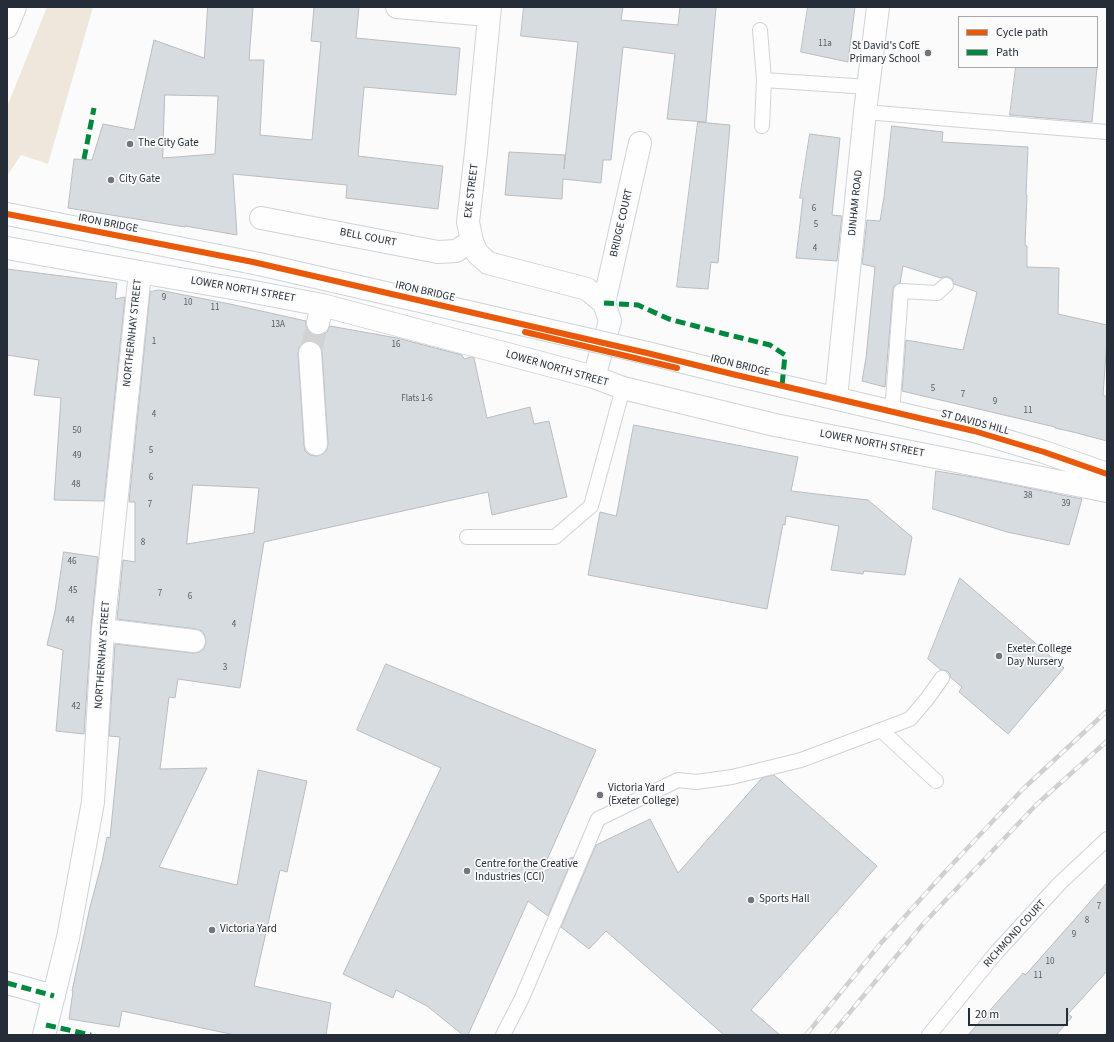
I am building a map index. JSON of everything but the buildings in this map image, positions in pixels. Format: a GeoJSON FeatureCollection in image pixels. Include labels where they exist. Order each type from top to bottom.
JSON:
{"type":"FeatureCollection","features":[{"type":"Feature","properties":{"kind":"street"},"geometry":{"type":"LineString","coordinates":[[7,27],[15,7]]}},
{"type":"Feature","properties":{"kind":"street"},"geometry":{"type":"LineString","coordinates":[[397,7],[489,11]]}},
{"type":"Feature","properties":{"kind":"street","name":"DINHAM ROAD"},"geometry":{"type":"LineString","coordinates":[[836,398],[865,112],[878,7]]}},
{"type":"Feature","properties":{"kind":"street","name":"EXE STREET"},"geometry":{"type":"LineString","coordinates":[[489,11],[468,222],[472,241],[477,253],[488,264],[587,289],[604,303]]}},
{"type":"Feature","properties":{"kind":"street","name":"BRIDGE COURT"},"geometry":{"type":"LineString","coordinates":[[604,303],[640,143]]}},
{"type":"Feature","properties":{"kind":"street","name":"IRON BRIDGE"},"geometry":{"type":"LineString","coordinates":[[7,214],[259,264],[836,398]]}},
{"type":"Feature","properties":{"kind":"street","name":"BELL COURT"},"geometry":{"type":"LineString","coordinates":[[261,218],[438,252],[456,251],[472,241]]}},
{"type":"Feature","properties":{"kind":"street","name":"LOWER NORTH STREET"},"geometry":{"type":"LineString","coordinates":[[7,248],[250,291],[320,314],[594,378],[623,388],[775,425],[1107,491]]}},
{"type":"Feature","properties":{"kind":"street","name":"NORTHERNHAY STREET"},"geometry":{"type":"LineString","coordinates":[[44,1035],[68,938],[93,802],[104,630],[140,272]]}},
{"type":"Feature","properties":{"kind":"street"},"geometry":{"type":"LineString","coordinates":[[594,378],[610,321],[604,303]]}},
{"type":"Feature","properties":{"kind":"street"},"geometry":{"type":"LineString","coordinates":[[310,353],[316,444]]}},
{"type":"Feature","properties":{"kind":"street","name":"ST DAVIDS HILL"},"geometry":{"type":"LineString","coordinates":[[836,398],[974,431],[1044,452],[1107,474]]}},
{"type":"Feature","properties":{"kind":"street"},"geometry":{"type":"LineString","coordinates":[[104,630],[194,641]]}},
{"type":"Feature","properties":{"kind":"street"},"geometry":{"type":"LineString","coordinates":[[7,983],[54,996]]}},
{"type":"Feature","properties":{"kind":"lane"},"geometry":{"type":"LineString","coordinates":[[760,30],[764,80],[762,126]]}},
{"type":"Feature","properties":{"kind":"lane"},"geometry":{"type":"LineString","coordinates":[[764,80],[868,87]]}},
{"type":"Feature","properties":{"kind":"lane"},"geometry":{"type":"LineString","coordinates":[[865,112],[1107,132]]}},
{"type":"Feature","properties":{"kind":"lane"},"geometry":{"type":"LineString","coordinates":[[892,412],[901,291],[937,292],[946,285]]}},
{"type":"Feature","properties":{"kind":"lane"},"geometry":{"type":"LineString","coordinates":[[467,537],[555,537],[591,506],[623,388]]}},
{"type":"Feature","properties":{"kind":"lane"},"geometry":{"type":"LineString","coordinates":[[503,1035],[522,998],[598,819],[678,780],[696,782],[732,777],[801,760],[910,719],[942,678]]}},
{"type":"Feature","properties":{"kind":"lane"},"geometry":{"type":"LineString","coordinates":[[881,730],[936,781]]}},
{"type":"Feature","properties":{"kind":"lane","name":"RICHMOND COURT"},"geometry":{"type":"LineString","coordinates":[[929,1035],[996,953],[1060,884],[1107,839]]}},
{"type":"Feature","properties":{"kind":"shaded area"},"geometry":{"type":"Polygon","coordinates":[[[47,7],[93,7],[48,164],[21,155],[7,176],[7,107],[47,7]]]}},
{"type":"Feature","properties":{"kind":"tunnel"},"geometry":{"type":"LineString","coordinates":[[310,353],[318,323]]}},
{"type":"Feature","properties":{"kind":"railway"},"geometry":{"type":"LineString","coordinates":[[806,1035],[881,943],[944,873],[1023,789],[1107,711]]}},
{"type":"Feature","properties":{"kind":"railway"},"geometry":{"type":"LineString","coordinates":[[831,1035],[923,924],[1036,805],[1107,741]]}},
{"type":"Feature","properties":{"kind":"marked path"},"geometry":{"type":"LineString","coordinates":[[84,159],[94,108]]}},
{"type":"Feature","properties":{"kind":"marked path"},"geometry":{"type":"LineString","coordinates":[[604,303],[638,305],[669,319],[770,345],[785,355],[782,386]]}},
{"type":"Feature","properties":{"kind":"marked path"},"geometry":{"type":"LineString","coordinates":[[7,983],[54,996]]}},
{"type":"Feature","properties":{"kind":"marked path"},"geometry":{"type":"LineString","coordinates":[[46,1025],[91,1035]]}},
{"type":"Feature","properties":{"kind":"cycle path"},"geometry":{"type":"LineString","coordinates":[[7,214],[253,262],[647,353],[974,431],[1044,452],[1107,474]]}},
{"type":"Feature","properties":{"kind":"cycle path"},"geometry":{"type":"LineString","coordinates":[[525,332],[677,368]]}},
{"type":"Feature","properties":{"kind":"place","name":"St David's CofE Primary School"},"geometry":{"type":"Point","coordinates":[928,53]}},
{"type":"Feature","properties":{"kind":"place","name":"The City Gate"},"geometry":{"type":"Point","coordinates":[130,144]}},
{"type":"Feature","properties":{"kind":"place","name":"City Gate"},"geometry":{"type":"Point","coordinates":[111,180]}},
{"type":"Feature","properties":{"kind":"place","name":"Exeter College Day Nursery"},"geometry":{"type":"Point","coordinates":[999,656]}},
{"type":"Feature","properties":{"kind":"place","name":"Victoria Yard (Exeter College)"},"geometry":{"type":"Point","coordinates":[600,795]}},
{"type":"Feature","properties":{"kind":"place","name":"Centre for the Creative Industries (CCI)"},"geometry":{"type":"Point","coordinates":[467,871]}},
{"type":"Feature","properties":{"kind":"place","name":"Sports Hall"},"geometry":{"type":"Point","coordinates":[751,900]}},
{"type":"Feature","properties":{"kind":"place","name":"Victoria Yard"},"geometry":{"type":"Point","coordinates":[212,930]}}]}
